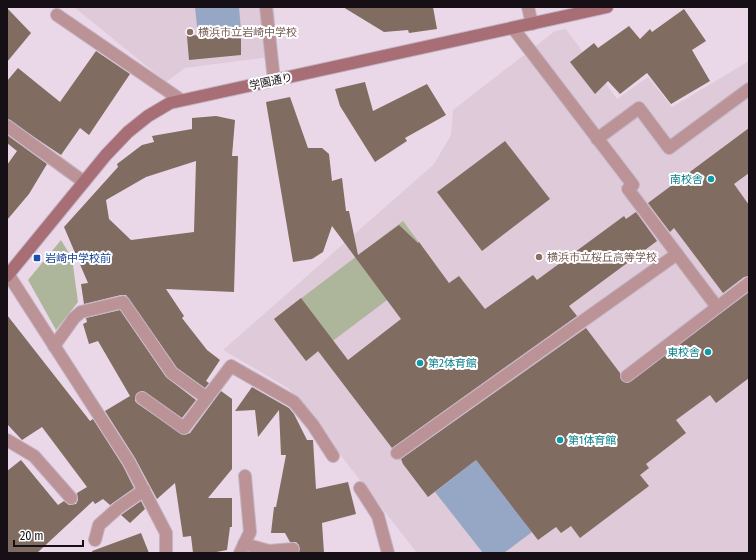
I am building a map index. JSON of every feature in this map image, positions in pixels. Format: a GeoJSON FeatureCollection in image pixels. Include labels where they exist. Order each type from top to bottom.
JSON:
{"type":"FeatureCollection","features":[{"type":"Feature","properties":{"kind":"street"},"geometry":{"type":"LineString","coordinates":[[266,7],[274,80]]}},
{"type":"Feature","properties":{"kind":"street"},"geometry":{"type":"LineString","coordinates":[[528,7],[532,24]]}},
{"type":"Feature","properties":{"kind":"street","name":"学園通り"},"geometry":{"type":"LineString","coordinates":[[8,275],[84,182],[128,132],[148,116],[170,103],[606,7]]}},
{"type":"Feature","properties":{"kind":"street"},"geometry":{"type":"LineString","coordinates":[[57,15],[181,100]]}},
{"type":"Feature","properties":{"kind":"street"},"geometry":{"type":"LineString","coordinates":[[513,28],[633,185],[628,189],[717,307]]}},
{"type":"Feature","properties":{"kind":"street"},"geometry":{"type":"LineString","coordinates":[[597,139],[639,108],[668,148],[749,89]]}},
{"type":"Feature","properties":{"kind":"street"},"geometry":{"type":"LineString","coordinates":[[7,126],[84,182]]}},
{"type":"Feature","properties":{"kind":"street"},"geometry":{"type":"LineString","coordinates":[[397,453],[677,254]]}},
{"type":"Feature","properties":{"kind":"street"},"geometry":{"type":"LineString","coordinates":[[8,275],[130,462],[166,533],[166,553]]}},
{"type":"Feature","properties":{"kind":"street"},"geometry":{"type":"LineString","coordinates":[[627,376],[749,283]]}},
{"type":"Feature","properties":{"kind":"street"},"geometry":{"type":"LineString","coordinates":[[54,346],[74,318],[82,312],[123,302],[172,373],[207,398]]}},
{"type":"Feature","properties":{"kind":"street"},"geometry":{"type":"LineString","coordinates":[[142,398],[184,428],[231,366],[294,402],[333,456]]}},
{"type":"Feature","properties":{"kind":"street"},"geometry":{"type":"LineString","coordinates":[[7,440],[34,456],[71,498]]}},
{"type":"Feature","properties":{"kind":"street"},"geometry":{"type":"LineString","coordinates":[[245,476],[250,532],[242,548],[269,551],[293,549]]}},
{"type":"Feature","properties":{"kind":"street"},"geometry":{"type":"LineString","coordinates":[[360,488],[378,516],[388,553]]}},
{"type":"Feature","properties":{"kind":"street"},"geometry":{"type":"LineString","coordinates":[[95,540],[99,525],[118,508],[144,490]]}},
{"type":"Feature","properties":{"kind":"shaded area","name":"横浜市立岩崎中学校"},"geometry":{"type":"Polygon","coordinates":[[[74,7],[274,7],[278,56],[185,68],[166,82],[74,7]]]}},
{"type":"Feature","properties":{"kind":"shaded area","name":"横浜市立桜丘高等学校"},"geometry":{"type":"Polygon","coordinates":[[[566,29],[617,99],[648,77],[672,107],[749,61],[749,553],[417,553],[288,388],[223,350],[434,164],[451,135],[453,110],[555,31],[566,29]]]}},
{"type":"Feature","properties":{"kind":"green space"},"geometry":{"type":"Polygon","coordinates":[[[403,221],[435,264],[306,361],[274,319],[403,221]]]}},
{"type":"Feature","properties":{"kind":"green space"},"geometry":{"type":"Polygon","coordinates":[[[61,240],[72,258],[78,302],[56,330],[28,280],[61,240]]]}},
{"type":"Feature","properties":{"kind":"water"},"geometry":{"type":"Polygon","coordinates":[[[195,7],[239,7],[241,31],[198,35],[195,7]]]}},
{"type":"Feature","properties":{"kind":"water"},"geometry":{"type":"Polygon","coordinates":[[[476,460],[532,532],[504,553],[483,553],[435,492],[476,460]]]}},
{"type":"Feature","properties":{"kind":"building"},"geometry":{"type":"Polygon","coordinates":[[[343,7],[433,7],[437,29],[409,33],[408,30],[384,32],[343,7]]]}},
{"type":"Feature","properties":{"kind":"building"},"geometry":{"type":"Polygon","coordinates":[[[7,8],[31,33],[7,62],[7,8]]]}},
{"type":"Feature","properties":{"kind":"building"},"geometry":{"type":"Polygon","coordinates":[[[684,9],[706,41],[692,50],[710,81],[671,104],[647,73],[620,94],[608,81],[595,94],[570,62],[594,43],[598,48],[629,26],[640,39],[650,29],[652,32],[684,9]]]}},
{"type":"Feature","properties":{"kind":"building"},"geometry":{"type":"Polygon","coordinates":[[[241,31],[241,55],[189,60],[187,36],[241,31]]]}},
{"type":"Feature","properties":{"kind":"building"},"geometry":{"type":"Polygon","coordinates":[[[96,51],[130,74],[89,135],[80,128],[61,155],[7,119],[7,81],[18,68],[60,102],[96,51]]]}},
{"type":"Feature","properties":{"kind":"building"},"geometry":{"type":"Polygon","coordinates":[[[365,82],[373,111],[427,84],[446,115],[405,138],[407,141],[375,162],[340,106],[335,89],[365,82]]]}},
{"type":"Feature","properties":{"kind":"building"},"geometry":{"type":"Polygon","coordinates":[[[290,97],[308,148],[322,148],[329,154],[332,181],[342,178],[346,211],[349,211],[358,255],[399,225],[418,243],[419,242],[449,283],[459,276],[485,309],[533,275],[537,280],[624,216],[626,219],[636,212],[657,241],[569,306],[577,316],[392,448],[318,351],[306,361],[274,319],[301,298],[348,360],[401,319],[332,226],[323,252],[312,259],[293,262],[266,102],[290,97]]]}},
{"type":"Feature","properties":{"kind":"building"},"geometry":{"type":"Polygon","coordinates":[[[216,116],[235,120],[232,156],[238,156],[234,292],[166,289],[184,316],[182,318],[207,350],[220,360],[206,381],[209,383],[205,388],[177,368],[126,295],[84,304],[81,284],[88,283],[64,227],[118,167],[117,164],[142,145],[154,142],[152,136],[192,129],[192,118],[216,116]],[[196,161],[146,177],[106,200],[109,219],[131,240],[194,232],[196,161]]]}},
{"type":"Feature","properties":{"kind":"building"},"geometry":{"type":"Polygon","coordinates":[[[749,128],[749,173],[734,184],[749,205],[749,276],[744,277],[723,293],[674,228],[670,232],[648,203],[749,128]]]}},
{"type":"Feature","properties":{"kind":"building"},"geometry":{"type":"Polygon","coordinates":[[[7,135],[47,164],[29,194],[7,220],[7,165],[17,151],[7,143],[7,135]]]}},
{"type":"Feature","properties":{"kind":"building"},"geometry":{"type":"Polygon","coordinates":[[[505,141],[550,199],[482,251],[437,192],[505,141]]]}},
{"type":"Feature","properties":{"kind":"building"},"geometry":{"type":"Polygon","coordinates":[[[749,292],[749,378],[716,403],[710,395],[676,420],[686,433],[646,464],[649,468],[640,475],[649,486],[580,538],[571,526],[561,533],[556,527],[538,540],[476,460],[428,497],[403,464],[401,459],[586,328],[620,373],[621,380],[628,383],[749,292]]]}},
{"type":"Feature","properties":{"kind":"building"},"geometry":{"type":"Polygon","coordinates":[[[120,310],[166,377],[196,400],[182,418],[143,391],[136,394],[135,401],[138,404],[184,435],[190,433],[221,391],[232,399],[232,469],[208,498],[232,498],[232,527],[230,527],[227,550],[211,553],[193,553],[191,536],[183,537],[175,483],[157,499],[135,458],[105,411],[130,396],[98,341],[89,344],[83,324],[87,322],[86,318],[120,310]]]}},
{"type":"Feature","properties":{"kind":"building"},"geometry":{"type":"Polygon","coordinates":[[[7,315],[90,421],[93,419],[123,466],[134,488],[110,505],[103,499],[95,504],[93,501],[37,553],[7,553],[7,471],[21,460],[58,505],[64,501],[69,505],[76,504],[78,500],[77,493],[87,487],[42,427],[22,440],[7,424],[7,315]]]}},
{"type":"Feature","properties":{"kind":"building"},"geometry":{"type":"Polygon","coordinates":[[[252,387],[289,408],[294,414],[307,440],[313,440],[316,489],[348,482],[356,514],[322,523],[324,553],[299,553],[299,545],[296,542],[290,542],[285,533],[271,533],[274,507],[276,507],[286,455],[281,455],[279,410],[258,437],[255,410],[235,411],[252,387]]]}},
{"type":"Feature","properties":{"kind":"building"},"geometry":{"type":"Polygon","coordinates":[[[141,501],[145,509],[130,523],[121,515],[141,501]]]}},
{"type":"Feature","properties":{"kind":"building"},"geometry":{"type":"Polygon","coordinates":[[[141,533],[149,553],[93,553],[92,551],[141,533]]]}},
{"type":"Feature","properties":{"kind":"place","name":"横浜市立岩崎中学校"},"geometry":{"type":"Point","coordinates":[190,32]}},
{"type":"Feature","properties":{"kind":"place","name":"南校舎"},"geometry":{"type":"Point","coordinates":[711,179]}},
{"type":"Feature","properties":{"kind":"place","name":"横浜市立桜丘高等学校"},"geometry":{"type":"Point","coordinates":[539,257]}},
{"type":"Feature","properties":{"kind":"place","name":"岩崎中学校前"},"geometry":{"type":"Point","coordinates":[37,258]}},
{"type":"Feature","properties":{"kind":"place","name":"東校舎"},"geometry":{"type":"Point","coordinates":[708,352]}},
{"type":"Feature","properties":{"kind":"place","name":"第2体育館"},"geometry":{"type":"Point","coordinates":[420,363]}},
{"type":"Feature","properties":{"kind":"place","name":"第1体育館"},"geometry":{"type":"Point","coordinates":[560,440]}}]}
